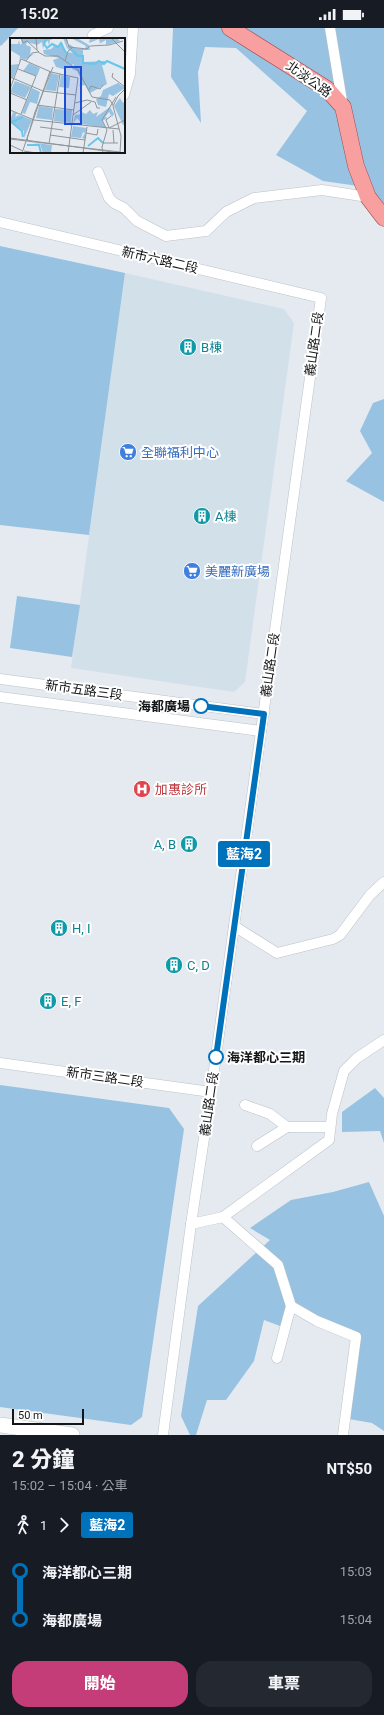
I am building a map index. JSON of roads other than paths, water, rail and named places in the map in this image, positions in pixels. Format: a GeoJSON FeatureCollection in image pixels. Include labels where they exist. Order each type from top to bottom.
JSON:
{"type":"FeatureCollection","features":[{"type":"Feature","properties":{"kind":"main road","name":"北淡公路"},"geometry":{"type":"LineString","coordinates":[[230,28],[327,89],[344,107],[356,166],[368,197],[384,218]]}},
{"type":"Feature","properties":{"kind":"street"},"geometry":{"type":"LineString","coordinates":[[93,35],[108,28]]}},
{"type":"Feature","properties":{"kind":"street"},"geometry":{"type":"LineString","coordinates":[[125,92],[130,74],[133,28]]}},
{"type":"Feature","properties":{"kind":"street"},"geometry":{"type":"LineString","coordinates":[[330,28],[344,107]]}},
{"type":"Feature","properties":{"kind":"street"},"geometry":{"type":"LineString","coordinates":[[98,172],[109,198],[114,203],[124,208],[137,221],[166,236],[206,231],[226,212],[254,198],[322,190],[368,197]]}},
{"type":"Feature","properties":{"kind":"street","name":"新市六路二段"},"geometry":{"type":"LineString","coordinates":[[0,222],[321,298]]}},
{"type":"Feature","properties":{"kind":"street","name":"義山路二段"},"geometry":{"type":"LineString","coordinates":[[163,1435],[191,1224],[211,1092],[321,298]]}},
{"type":"Feature","properties":{"kind":"street","name":"新市五路三段"},"geometry":{"type":"LineString","coordinates":[[0,679],[264,714]]}},
{"type":"Feature","properties":{"kind":"street","name":"新市五路三段"},"geometry":{"type":"LineString","coordinates":[[0,697],[261,730]]}},
{"type":"Feature","properties":{"kind":"street"},"geometry":{"type":"LineString","coordinates":[[234,926],[277,953],[333,939],[340,935],[370,895],[384,882]]}},
{"type":"Feature","properties":{"kind":"street"},"geometry":{"type":"LineString","coordinates":[[191,1224],[223,1217],[329,1140],[330,1127],[344,1071],[357,1058],[384,1040]]}},
{"type":"Feature","properties":{"kind":"street","name":"新市三路二段"},"geometry":{"type":"LineString","coordinates":[[0,1063],[211,1092]]}},
{"type":"Feature","properties":{"kind":"street"},"geometry":{"type":"LineString","coordinates":[[245,1105],[270,1114],[287,1127]]}},
{"type":"Feature","properties":{"kind":"street"},"geometry":{"type":"LineString","coordinates":[[257,1146],[287,1127],[330,1127]]}},
{"type":"Feature","properties":{"kind":"street"},"geometry":{"type":"LineString","coordinates":[[223,1217],[278,1265],[291,1306],[277,1358]]}},
{"type":"Feature","properties":{"kind":"street"},"geometry":{"type":"LineString","coordinates":[[291,1306],[317,1321],[356,1337],[343,1435]]}},
{"type":"Feature","properties":{"kind":"street"},"geometry":{"type":"LineString","coordinates":[[0,1425],[72,1435]]}},
{"type":"Feature","properties":{"kind":"place","name":"B棟"},"geometry":{"type":"Point","coordinates":[188,347]}},
{"type":"Feature","properties":{"kind":"place","name":"全聯福利中心"},"geometry":{"type":"Point","coordinates":[128,452]}},
{"type":"Feature","properties":{"kind":"place","name":"A棟"},"geometry":{"type":"Point","coordinates":[202,516]}},
{"type":"Feature","properties":{"kind":"place","name":"美麗新廣場"},"geometry":{"type":"Point","coordinates":[192,571]}},
{"type":"Feature","properties":{"kind":"place","name":"海都廣場"},"geometry":{"type":"Point","coordinates":[201,706]}},
{"type":"Feature","properties":{"kind":"place","name":"加惠診所"},"geometry":{"type":"Point","coordinates":[142,789]}},
{"type":"Feature","properties":{"kind":"place","name":"A, B"},"geometry":{"type":"Point","coordinates":[189,844]}},
{"type":"Feature","properties":{"kind":"place","name":"H, I"},"geometry":{"type":"Point","coordinates":[59,928]}},
{"type":"Feature","properties":{"kind":"place","name":"C, D"},"geometry":{"type":"Point","coordinates":[174,965]}},
{"type":"Feature","properties":{"kind":"place","name":"E, F"},"geometry":{"type":"Point","coordinates":[48,1001]}},
{"type":"Feature","properties":{"kind":"place","name":"海洋都心三期"},"geometry":{"type":"Point","coordinates":[216,1057]}}]}
